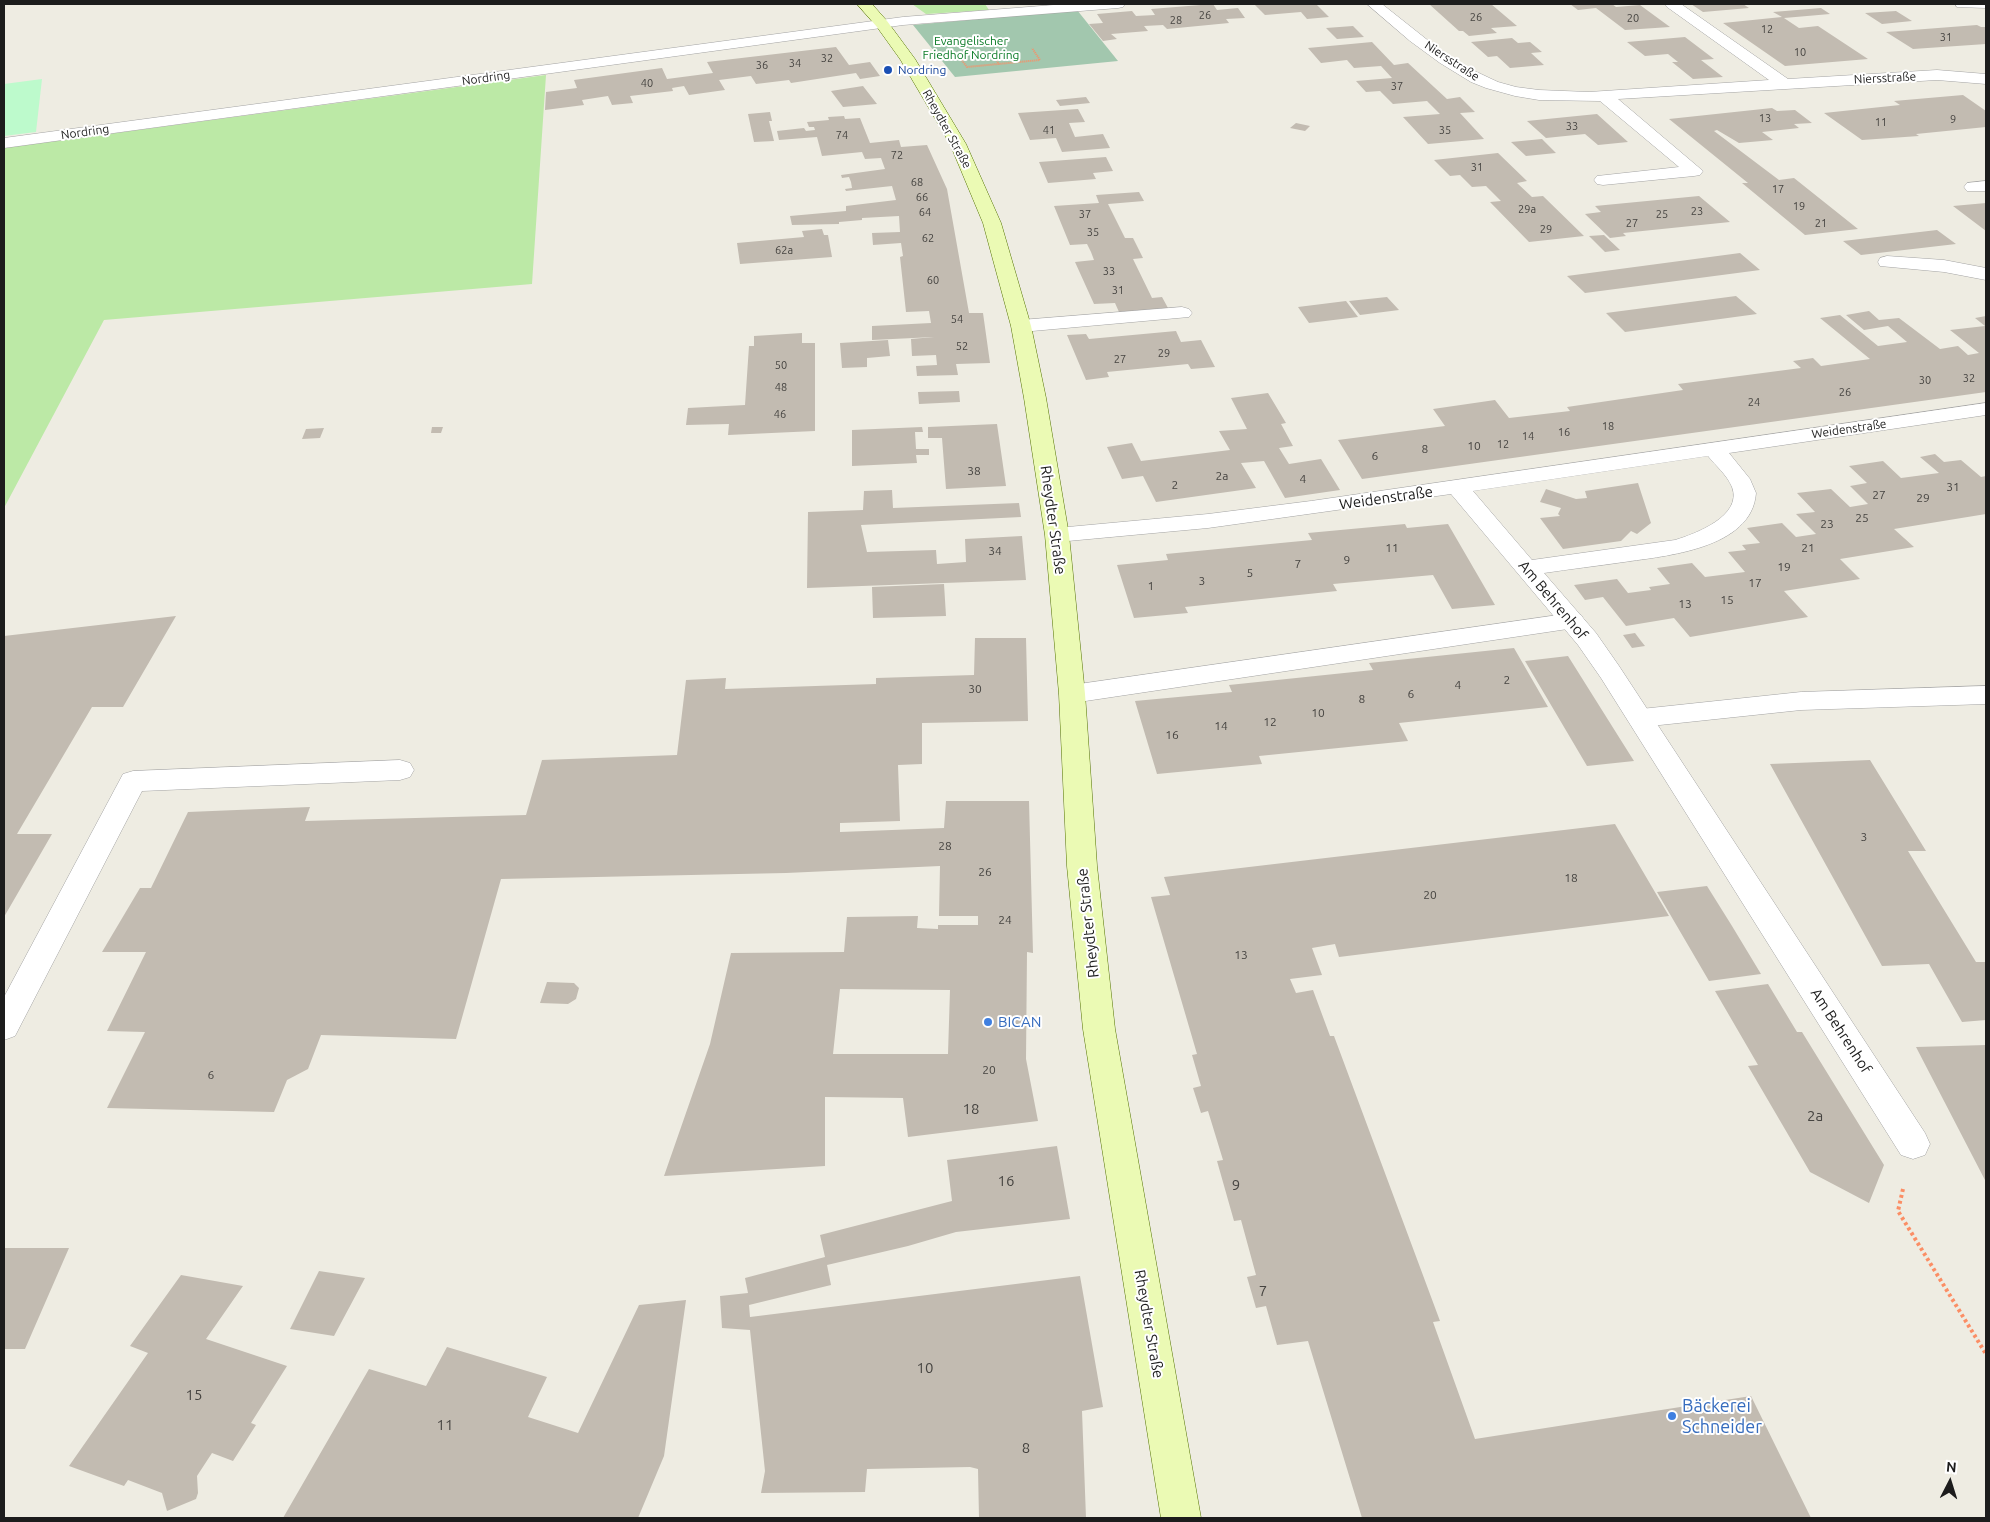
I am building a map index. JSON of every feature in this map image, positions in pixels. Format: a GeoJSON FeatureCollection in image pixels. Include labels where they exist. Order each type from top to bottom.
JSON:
{"type":"FeatureCollection","features":[{"type":"Feature","properties":{"kind":"main road","name":"Rheydter Straße"},"geometry":{"type":"LineString","coordinates":[[864,4],[882,24],[929,94],[958,144],[992,223],[1021,326],[1057,535],[1072,694],[1082,866],[1099,1029],[1181,1518]]}},
{"type":"Feature","properties":{"kind":"street","name":"Nordring"},"geometry":{"type":"LineString","coordinates":[[4,142],[882,24],[1118,4]]}},
{"type":"Feature","properties":{"kind":"street","name":"Niersstraße"},"geometry":{"type":"LineString","coordinates":[[1374,4],[1443,57],[1473,76],[1491,84],[1540,95],[1602,94],[1937,75],[1986,79]]}},
{"type":"Feature","properties":{"kind":"street"},"geometry":{"type":"LineString","coordinates":[[1672,4],[1784,83]]}},
{"type":"Feature","properties":{"kind":"street"},"geometry":{"type":"LineString","coordinates":[[1962,4],[1986,4]]}},
{"type":"Feature","properties":{"kind":"street"},"geometry":{"type":"LineString","coordinates":[[1602,94],[1694,171],[1602,180]]}},
{"type":"Feature","properties":{"kind":"street"},"geometry":{"type":"LineString","coordinates":[[1887,262],[1944,266],[1986,274]]}},
{"type":"Feature","properties":{"kind":"street"},"geometry":{"type":"LineString","coordinates":[[1021,326],[1182,313]]}},
{"type":"Feature","properties":{"kind":"street","name":"Weidenstraße"},"geometry":{"type":"LineString","coordinates":[[1057,535],[1226,519],[1458,488],[1986,409]]}},
{"type":"Feature","properties":{"kind":"street"},"geometry":{"type":"LineString","coordinates":[[1527,568],[1676,547],[1718,531],[1733,519],[1741,508],[1746,495],[1742,484],[1713,449]]}},
{"type":"Feature","properties":{"kind":"street","name":"Am Behrenhof"},"geometry":{"type":"LineString","coordinates":[[1458,488],[1572,621],[1605,664],[1913,1144]]}},
{"type":"Feature","properties":{"kind":"street"},"geometry":{"type":"LineString","coordinates":[[1072,694],[1572,621]]}},
{"type":"Feature","properties":{"kind":"street"},"geometry":{"type":"LineString","coordinates":[[1641,718],[1801,701],[1986,694]]}},
{"type":"Feature","properties":{"kind":"street"},"geometry":{"type":"LineString","coordinates":[[4,1027],[133,780],[400,770]]}},
{"type":"Feature","properties":{"kind":"path"},"geometry":{"type":"LineString","coordinates":[[1913,1144],[1898,1211],[1986,1354]]}},
{"type":"Feature","properties":{"kind":"green space"},"geometry":{"type":"Polygon","coordinates":[[[912,4],[985,4],[989,10],[926,14],[912,4]]]}},
{"type":"Feature","properties":{"kind":"green space","name":"Evangelischer Friedhof Nordring"},"geometry":{"type":"Polygon","coordinates":[[[1077,10],[1118,61],[955,77],[913,25],[1077,10]]]}},
{"type":"Feature","properties":{"kind":"green space"},"geometry":{"type":"Polygon","coordinates":[[[546,75],[532,284],[104,320],[4,508],[4,148],[546,75]]]}},
{"type":"Feature","properties":{"kind":"green space"},"geometry":{"type":"Polygon","coordinates":[[[42,79],[36,132],[4,136],[4,84],[42,79]]]}},
{"type":"Feature","properties":{"kind":"building"},"geometry":{"type":"Polygon","coordinates":[[[1213,4],[1217,10],[1238,8],[1245,18],[1226,19],[1229,23],[1167,29],[1163,25],[1144,26],[1148,31],[1111,34],[1117,39],[1103,41],[1089,24],[1103,23],[1097,14],[1132,11],[1136,16],[1155,15],[1151,9],[1213,4]]]}},
{"type":"Feature","properties":{"kind":"building"},"geometry":{"type":"Polygon","coordinates":[[[1254,4],[1316,4],[1329,17],[1307,19],[1301,12],[1265,15],[1254,4]]]}},
{"type":"Feature","properties":{"kind":"building"},"geometry":{"type":"Polygon","coordinates":[[[1429,4],[1491,4],[1517,26],[1491,28],[1497,33],[1469,36],[1463,31],[1459,31],[1429,4]]]}},
{"type":"Feature","properties":{"kind":"building"},"geometry":{"type":"Polygon","coordinates":[[[1570,4],[1612,4],[1616,7],[1640,5],[1670,27],[1625,30],[1596,8],[1578,10],[1570,4]]]}},
{"type":"Feature","properties":{"kind":"building"},"geometry":{"type":"Polygon","coordinates":[[[1691,4],[1743,4],[1749,8],[1703,12],[1691,4]]]}},
{"type":"Feature","properties":{"kind":"building"},"geometry":{"type":"Polygon","coordinates":[[[1821,8],[1830,14],[1784,18],[1799,28],[1818,26],[1868,59],[1785,66],[1723,23],[1782,17],[1773,12],[1821,8]]]}},
{"type":"Feature","properties":{"kind":"building"},"geometry":{"type":"Polygon","coordinates":[[[1896,11],[1912,21],[1882,24],[1865,13],[1896,11]]]}},
{"type":"Feature","properties":{"kind":"building"},"geometry":{"type":"Polygon","coordinates":[[[1977,25],[1986,27],[1986,44],[1913,49],[1886,32],[1977,25]]]}},
{"type":"Feature","properties":{"kind":"building"},"geometry":{"type":"Polygon","coordinates":[[[1353,26],[1364,37],[1337,39],[1326,28],[1353,26]]]}},
{"type":"Feature","properties":{"kind":"building"},"geometry":{"type":"Polygon","coordinates":[[[1685,37],[1714,59],[1701,60],[1723,77],[1693,79],[1672,62],[1678,62],[1668,54],[1645,56],[1627,42],[1685,37]]]}},
{"type":"Feature","properties":{"kind":"building"},"geometry":{"type":"Polygon","coordinates":[[[1512,38],[1518,43],[1530,42],[1542,52],[1531,53],[1544,65],[1510,68],[1497,56],[1488,57],[1471,42],[1512,38]]]}},
{"type":"Feature","properties":{"kind":"building"},"geometry":{"type":"Polygon","coordinates":[[[1372,42],[1394,65],[1408,63],[1447,99],[1460,97],[1475,112],[1460,113],[1484,139],[1428,144],[1403,117],[1440,114],[1427,101],[1393,104],[1380,91],[1366,92],[1356,81],[1392,78],[1381,66],[1354,68],[1347,60],[1321,63],[1308,48],[1372,42]]]}},
{"type":"Feature","properties":{"kind":"building"},"geometry":{"type":"Polygon","coordinates":[[[836,47],[849,65],[870,62],[880,76],[860,79],[856,73],[791,83],[789,80],[756,84],[751,76],[719,80],[725,90],[689,95],[684,86],[672,88],[673,91],[630,96],[633,103],[612,105],[608,96],[582,100],[584,105],[545,110],[546,92],[577,88],[574,80],[662,68],[667,79],[713,73],[707,62],[836,47]]]}},
{"type":"Feature","properties":{"kind":"building"},"geometry":{"type":"Polygon","coordinates":[[[863,86],[877,104],[843,107],[831,91],[863,86]]]}},
{"type":"Feature","properties":{"kind":"building"},"geometry":{"type":"Polygon","coordinates":[[[1963,95],[1986,111],[1986,127],[1916,134],[1919,136],[1862,140],[1824,113],[1900,105],[1894,101],[1963,95]]]}},
{"type":"Feature","properties":{"kind":"building"},"geometry":{"type":"Polygon","coordinates":[[[1086,97],[1090,103],[1060,106],[1056,100],[1086,97]]]}},
{"type":"Feature","properties":{"kind":"building"},"geometry":{"type":"Polygon","coordinates":[[[1772,108],[1777,111],[1795,110],[1812,123],[1794,124],[1799,128],[1762,132],[1773,140],[1739,143],[1717,130],[1714,131],[1779,180],[1794,178],[1858,229],[1805,235],[1742,183],[1748,183],[1669,119],[1772,108]]]}},
{"type":"Feature","properties":{"kind":"building"},"geometry":{"type":"Polygon","coordinates":[[[1078,109],[1085,122],[1069,123],[1075,137],[1103,134],[1110,148],[1062,152],[1056,138],[1030,140],[1018,113],[1078,109]]]}},
{"type":"Feature","properties":{"kind":"building"},"geometry":{"type":"Polygon","coordinates":[[[770,112],[772,121],[769,121],[774,141],[754,142],[748,114],[770,112]]]}},
{"type":"Feature","properties":{"kind":"building"},"geometry":{"type":"Polygon","coordinates":[[[1597,114],[1628,142],[1598,145],[1585,134],[1546,138],[1527,121],[1597,114]]]}},
{"type":"Feature","properties":{"kind":"building"},"geometry":{"type":"Polygon","coordinates":[[[844,116],[845,119],[860,118],[870,143],[899,140],[901,147],[927,145],[947,189],[969,313],[983,313],[990,363],[956,364],[958,375],[917,376],[916,366],[937,365],[936,355],[912,356],[911,339],[934,337],[872,340],[872,326],[931,323],[929,311],[906,312],[900,257],[903,256],[901,243],[873,245],[872,233],[900,232],[899,216],[862,218],[862,220],[839,222],[839,224],[792,225],[790,216],[846,211],[846,206],[896,200],[892,186],[846,191],[845,189],[852,188],[851,182],[849,177],[842,178],[841,175],[885,169],[881,158],[865,159],[862,152],[822,156],[817,137],[779,140],[777,131],[804,128],[806,131],[815,130],[814,127],[809,127],[807,122],[829,120],[828,117],[844,116]]]}},
{"type":"Feature","properties":{"kind":"building"},"geometry":{"type":"Polygon","coordinates":[[[1296,123],[1310,126],[1305,131],[1290,128],[1296,123]]]}},
{"type":"Feature","properties":{"kind":"building"},"geometry":{"type":"Polygon","coordinates":[[[1542,139],[1556,153],[1526,156],[1511,142],[1542,139]]]}},
{"type":"Feature","properties":{"kind":"building"},"geometry":{"type":"Polygon","coordinates":[[[1498,153],[1527,181],[1517,183],[1532,197],[1543,196],[1584,236],[1529,242],[1490,202],[1501,201],[1486,186],[1472,187],[1460,175],[1450,176],[1434,160],[1498,153]]]}},
{"type":"Feature","properties":{"kind":"building"},"geometry":{"type":"Polygon","coordinates":[[[1106,157],[1113,171],[1093,173],[1096,179],[1048,183],[1039,162],[1106,157]]]}},
{"type":"Feature","properties":{"kind":"building"},"geometry":{"type":"Polygon","coordinates":[[[1139,192],[1144,201],[1108,204],[1125,238],[1133,238],[1143,258],[1133,259],[1152,298],[1162,297],[1168,308],[1119,312],[1115,303],[1094,304],[1075,262],[1094,260],[1091,252],[1087,244],[1070,245],[1054,206],[1099,203],[1096,195],[1139,192]]]}},
{"type":"Feature","properties":{"kind":"building"},"geometry":{"type":"Polygon","coordinates":[[[1699,196],[1730,222],[1623,233],[1626,236],[1610,238],[1585,214],[1601,212],[1595,206],[1699,196]]]}},
{"type":"Feature","properties":{"kind":"building"},"geometry":{"type":"Polygon","coordinates":[[[1986,203],[1986,231],[1953,206],[1986,203]]]}},
{"type":"Feature","properties":{"kind":"building"},"geometry":{"type":"Polygon","coordinates":[[[822,229],[824,235],[828,235],[832,257],[740,264],[737,243],[804,237],[802,231],[822,229]]]}},
{"type":"Feature","properties":{"kind":"building"},"geometry":{"type":"Polygon","coordinates":[[[1937,230],[1956,244],[1861,255],[1843,241],[1937,230]]]}},
{"type":"Feature","properties":{"kind":"building"},"geometry":{"type":"Polygon","coordinates":[[[1604,235],[1620,250],[1605,252],[1589,236],[1604,235]]]}},
{"type":"Feature","properties":{"kind":"building"},"geometry":{"type":"Polygon","coordinates":[[[1740,253],[1760,270],[1585,293],[1567,276],[1740,253]]]}},
{"type":"Feature","properties":{"kind":"building"},"geometry":{"type":"Polygon","coordinates":[[[1736,296],[1757,314],[1625,332],[1606,313],[1736,296]]]}},
{"type":"Feature","properties":{"kind":"building"},"geometry":{"type":"Polygon","coordinates":[[[1387,297],[1399,310],[1360,315],[1349,301],[1387,297]]]}},
{"type":"Feature","properties":{"kind":"building"},"geometry":{"type":"Polygon","coordinates":[[[1346,301],[1358,317],[1309,323],[1298,307],[1346,301]]]}},
{"type":"Feature","properties":{"kind":"building"},"geometry":{"type":"Polygon","coordinates":[[[1869,311],[1879,320],[1899,318],[1940,349],[1958,346],[1968,355],[1979,353],[1950,330],[1985,326],[1975,318],[1986,316],[1986,392],[1362,479],[1338,440],[1445,426],[1433,409],[1495,400],[1509,418],[1570,411],[1567,407],[1683,390],[1678,384],[1801,368],[1793,361],[1813,358],[1821,366],[1870,359],[1820,318],[1840,315],[1878,346],[1907,342],[1888,326],[1864,330],[1846,315],[1869,311]]]}},
{"type":"Feature","properties":{"kind":"building"},"geometry":{"type":"Polygon","coordinates":[[[1176,331],[1181,342],[1201,340],[1215,367],[1191,369],[1188,364],[1107,372],[1109,377],[1086,380],[1067,335],[1086,334],[1089,339],[1176,331]]]}},
{"type":"Feature","properties":{"kind":"building"},"geometry":{"type":"Polygon","coordinates":[[[802,333],[802,343],[815,343],[815,431],[728,435],[729,424],[686,425],[688,408],[745,405],[749,346],[754,346],[754,336],[802,333]]]}},
{"type":"Feature","properties":{"kind":"building"},"geometry":{"type":"Polygon","coordinates":[[[888,340],[890,356],[867,358],[867,367],[842,368],[840,343],[888,340]]]}},
{"type":"Feature","properties":{"kind":"building"},"geometry":{"type":"Polygon","coordinates":[[[959,391],[960,402],[919,404],[918,392],[959,391]]]}},
{"type":"Feature","properties":{"kind":"building"},"geometry":{"type":"Polygon","coordinates":[[[1268,393],[1286,423],[1281,424],[1293,446],[1279,448],[1289,464],[1321,459],[1340,490],[1285,498],[1264,461],[1241,463],[1256,488],[1156,502],[1143,476],[1122,479],[1107,447],[1132,443],[1141,461],[1230,450],[1219,431],[1247,429],[1231,398],[1268,393]]]}},
{"type":"Feature","properties":{"kind":"building"},"geometry":{"type":"Polygon","coordinates":[[[997,424],[1006,486],[946,489],[942,438],[928,438],[928,427],[997,424]]]}},
{"type":"Feature","properties":{"kind":"building"},"geometry":{"type":"Polygon","coordinates":[[[432,427],[443,427],[441,433],[431,433],[432,427]]]}},
{"type":"Feature","properties":{"kind":"building"},"geometry":{"type":"Polygon","coordinates":[[[922,427],[923,432],[915,432],[916,449],[929,449],[929,455],[916,455],[917,463],[852,466],[852,430],[922,427]]]}},
{"type":"Feature","properties":{"kind":"building"},"geometry":{"type":"Polygon","coordinates":[[[324,428],[320,438],[302,439],[306,429],[324,428]]]}},
{"type":"Feature","properties":{"kind":"building"},"geometry":{"type":"Polygon","coordinates":[[[1935,454],[1944,462],[1961,460],[1981,477],[1986,476],[1986,514],[1894,529],[1914,547],[1840,559],[1860,579],[1784,591],[1808,617],[1690,637],[1674,618],[1626,626],[1603,597],[1585,600],[1574,585],[1617,579],[1628,593],[1651,590],[1649,587],[1670,584],[1657,568],[1692,563],[1705,577],[1745,572],[1728,552],[1746,550],[1742,545],[1760,543],[1747,528],[1782,523],[1796,537],[1816,534],[1796,514],[1815,512],[1797,493],[1831,489],[1850,507],[1868,504],[1850,486],[1867,483],[1849,466],[1883,461],[1901,478],[1939,473],[1920,457],[1935,454]]]}},
{"type":"Feature","properties":{"kind":"building"},"geometry":{"type":"Polygon","coordinates":[[[1638,483],[1651,523],[1637,534],[1631,531],[1621,541],[1563,549],[1540,518],[1560,516],[1558,514],[1561,508],[1540,502],[1546,489],[1576,499],[1587,498],[1585,491],[1638,483]]]}},
{"type":"Feature","properties":{"kind":"building"},"geometry":{"type":"Polygon","coordinates":[[[892,490],[893,508],[1019,503],[1021,517],[861,525],[867,552],[936,550],[937,564],[966,562],[965,539],[1022,536],[1026,580],[807,588],[808,512],[863,510],[864,491],[892,490]]]}},
{"type":"Feature","properties":{"kind":"building"},"geometry":{"type":"Polygon","coordinates":[[[1405,524],[1407,528],[1448,524],[1495,605],[1452,609],[1433,575],[1333,584],[1337,591],[1185,607],[1188,613],[1134,618],[1117,565],[1168,560],[1166,554],[1312,540],[1308,533],[1405,524]]]}},
{"type":"Feature","properties":{"kind":"building"},"geometry":{"type":"Polygon","coordinates":[[[944,584],[946,616],[873,618],[872,587],[944,584]]]}},
{"type":"Feature","properties":{"kind":"building"},"geometry":{"type":"Polygon","coordinates":[[[176,616],[123,707],[92,707],[17,834],[52,834],[4,917],[4,636],[176,616]]]}},
{"type":"Feature","properties":{"kind":"building"},"geometry":{"type":"Polygon","coordinates":[[[1635,633],[1645,646],[1632,648],[1623,635],[1635,633]]]}},
{"type":"Feature","properties":{"kind":"building"},"geometry":{"type":"Polygon","coordinates":[[[975,638],[1026,638],[1028,721],[922,723],[922,764],[898,765],[900,821],[840,823],[840,832],[944,828],[946,801],[1029,801],[1033,953],[1027,952],[1026,1059],[1038,1121],[908,1137],[903,1098],[825,1097],[825,1166],[664,1176],[710,1044],[731,953],[844,952],[847,917],[918,916],[917,928],[938,929],[938,925],[978,925],[978,916],[939,916],[940,866],[786,873],[501,879],[456,1039],[321,1035],[308,1069],[287,1080],[274,1112],[107,1108],[145,1032],[107,1031],[146,952],[102,952],[140,888],[151,888],[188,812],[310,807],[305,821],[526,815],[542,760],[677,755],[686,680],[726,678],[725,689],[876,684],[876,678],[974,675],[975,638]],[[840,989],[833,1054],[948,1054],[950,990],[840,989]]]}},
{"type":"Feature","properties":{"kind":"building"},"geometry":{"type":"Polygon","coordinates":[[[1514,648],[1548,707],[1399,723],[1408,741],[1259,756],[1262,764],[1157,774],[1135,701],[1232,692],[1229,685],[1373,670],[1369,663],[1514,648]]]}},
{"type":"Feature","properties":{"kind":"building"},"geometry":{"type":"Polygon","coordinates":[[[1568,656],[1634,761],[1587,766],[1525,661],[1568,656]]]}},
{"type":"Feature","properties":{"kind":"building"},"geometry":{"type":"Polygon","coordinates":[[[1870,760],[1926,851],[1908,851],[1976,962],[1986,962],[1986,1020],[1962,1022],[1929,964],[1882,966],[1770,764],[1870,760]]]}},
{"type":"Feature","properties":{"kind":"building"},"geometry":{"type":"Polygon","coordinates":[[[1615,824],[1669,916],[1339,957],[1335,944],[1312,948],[1322,975],[1290,979],[1296,993],[1313,990],[1330,1036],[1334,1036],[1440,1321],[1433,1322],[1475,1439],[1751,1396],[1811,1518],[1362,1518],[1308,1341],[1277,1345],[1266,1306],[1256,1308],[1247,1277],[1256,1275],[1241,1220],[1234,1221],[1217,1161],[1223,1160],[1208,1111],[1201,1113],[1193,1088],[1201,1086],[1192,1055],[1197,1054],[1151,897],[1170,895],[1164,877],[1615,824]]]}},
{"type":"Feature","properties":{"kind":"building"},"geometry":{"type":"Polygon","coordinates":[[[1707,886],[1761,974],[1709,981],[1657,892],[1707,886]]]}},
{"type":"Feature","properties":{"kind":"building"},"geometry":{"type":"Polygon","coordinates":[[[547,982],[574,983],[579,988],[576,999],[568,1004],[540,1003],[547,982]]]}},
{"type":"Feature","properties":{"kind":"building"},"geometry":{"type":"Polygon","coordinates":[[[1768,984],[1797,1032],[1802,1032],[1884,1165],[1869,1203],[1810,1172],[1748,1066],[1758,1065],[1715,991],[1768,984]]]}},
{"type":"Feature","properties":{"kind":"building"},"geometry":{"type":"Polygon","coordinates":[[[1986,1045],[1986,1182],[1916,1047],[1986,1045]]]}},
{"type":"Feature","properties":{"kind":"building"},"geometry":{"type":"Polygon","coordinates":[[[1057,1146],[1070,1219],[956,1232],[908,1246],[827,1265],[831,1285],[749,1305],[750,1317],[1080,1276],[1103,1407],[1082,1411],[1086,1518],[979,1518],[978,1469],[970,1467],[867,1469],[865,1492],[761,1493],[765,1471],[750,1330],[722,1328],[720,1296],[748,1293],[745,1278],[825,1257],[820,1235],[952,1201],[947,1160],[1057,1146]]]}},
{"type":"Feature","properties":{"kind":"building"},"geometry":{"type":"Polygon","coordinates":[[[4,1248],[69,1248],[25,1349],[4,1349],[4,1248]]]}},
{"type":"Feature","properties":{"kind":"building"},"geometry":{"type":"Polygon","coordinates":[[[319,1271],[365,1278],[334,1336],[290,1329],[319,1271]]]}},
{"type":"Feature","properties":{"kind":"building"},"geometry":{"type":"Polygon","coordinates":[[[181,1275],[243,1286],[206,1339],[287,1366],[251,1423],[256,1425],[233,1461],[212,1453],[197,1476],[198,1493],[196,1499],[167,1511],[162,1493],[128,1480],[124,1486],[69,1466],[148,1353],[130,1346],[181,1275]]]}},
{"type":"Feature","properties":{"kind":"building"},"geometry":{"type":"Polygon","coordinates":[[[686,1300],[664,1456],[638,1518],[283,1518],[369,1369],[426,1386],[447,1347],[547,1377],[528,1417],[578,1433],[639,1305],[686,1300]]]}},
{"type":"Feature","properties":{"kind":"place","name":"Nordring"},"geometry":{"type":"Point","coordinates":[888,70]}},
{"type":"Feature","properties":{"kind":"place","name":"BICAN"},"geometry":{"type":"Point","coordinates":[988,1022]}},
{"type":"Feature","properties":{"kind":"place","name":"Bäckerei Schneider"},"geometry":{"type":"Point","coordinates":[1672,1416]}}]}
